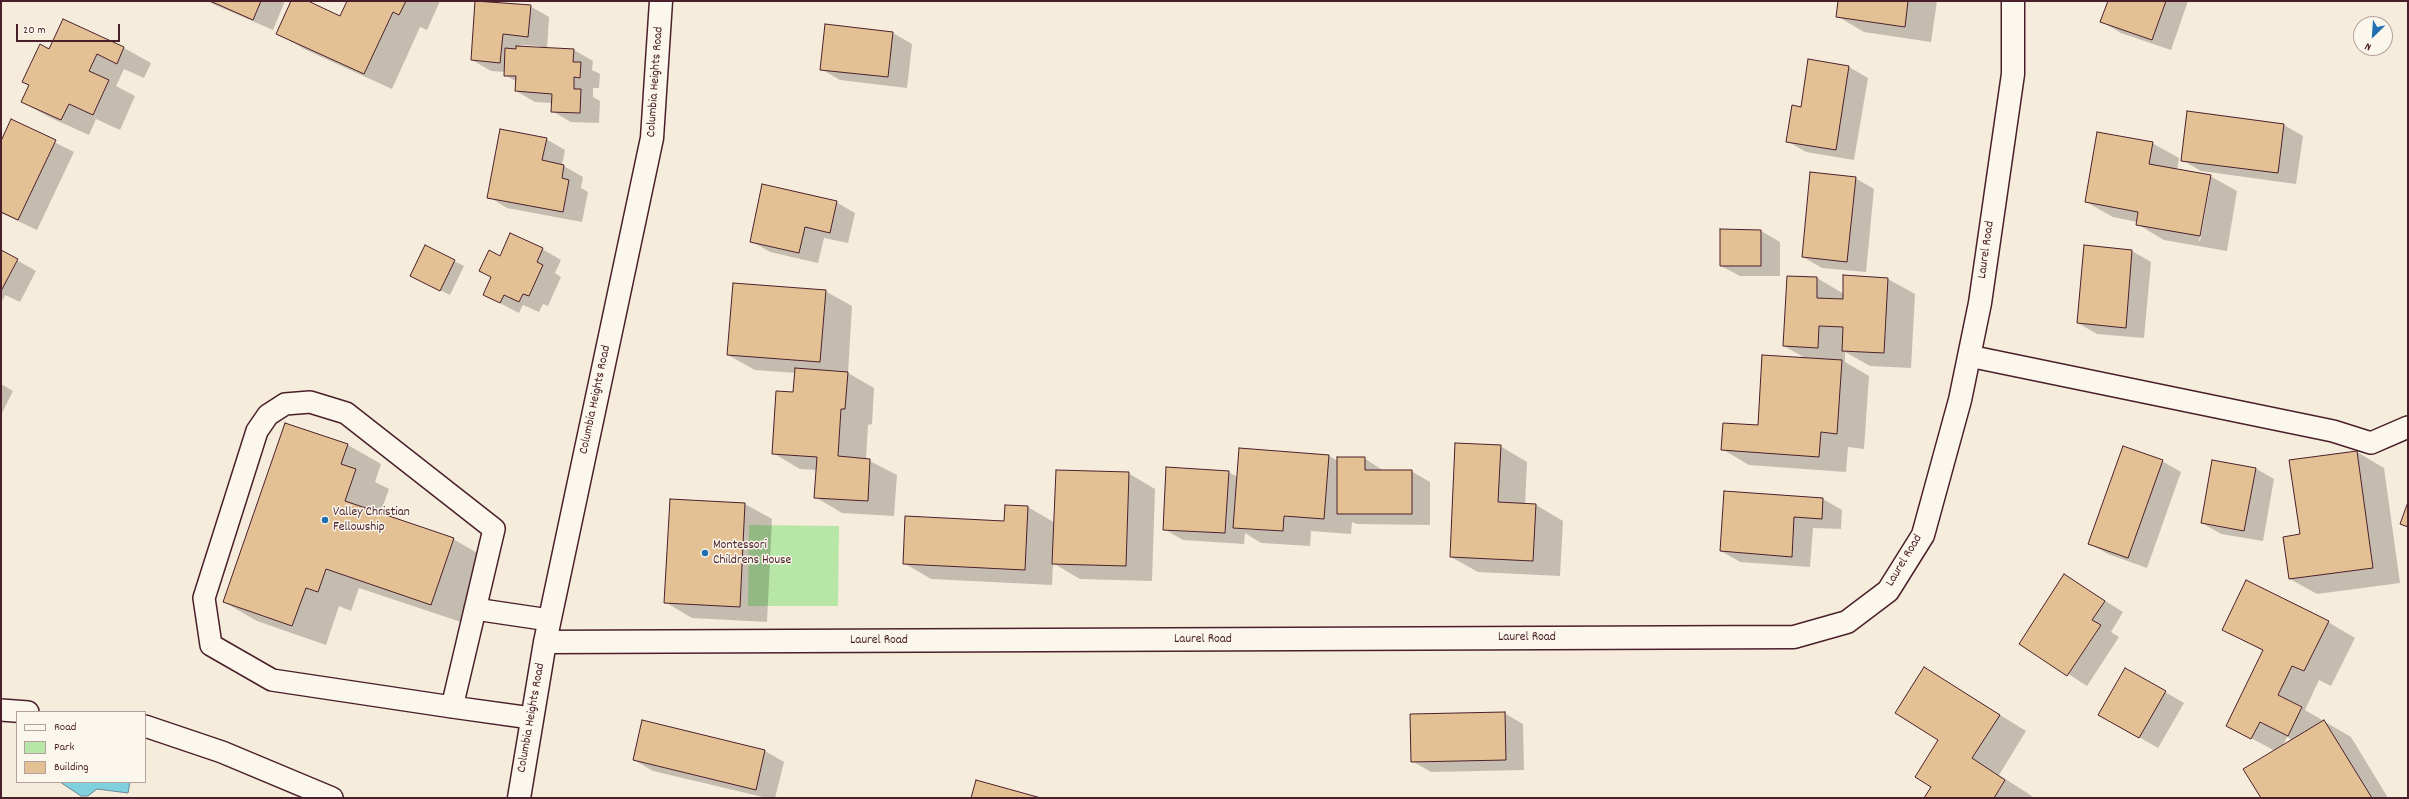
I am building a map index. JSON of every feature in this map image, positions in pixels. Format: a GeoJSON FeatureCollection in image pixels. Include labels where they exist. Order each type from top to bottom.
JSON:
{"type":"FeatureCollection","features":[{"type":"Feature","properties":{"kind":"street","name":"Columbia Heights Road"},"geometry":{"type":"LineString","coordinates":[[519,798],[544,642],[652,138],[661,1]]}},
{"type":"Feature","properties":{"kind":"street","name":"Laurel Road"},"geometry":{"type":"LineString","coordinates":[[544,642],[1794,637],[1846,622],[1888,591],[1922,534],[1960,400],[1980,303],[2013,74],[2013,1]]}},
{"type":"Feature","properties":{"kind":"lane"},"geometry":{"type":"LineString","coordinates":[[1969,356],[2333,431],[2371,443],[2408,427]]}},
{"type":"Feature","properties":{"kind":"lane"},"geometry":{"type":"LineString","coordinates":[[452,706],[494,529],[346,413],[310,402],[285,404],[268,415],[257,431],[204,598],[211,645],[272,680],[531,718]]}},
{"type":"Feature","properties":{"kind":"lane"},"geometry":{"type":"LineString","coordinates":[[475,608],[549,620]]}},
{"type":"Feature","properties":{"kind":"lane"},"geometry":{"type":"LineString","coordinates":[[1,710],[16,711]]}},
{"type":"Feature","properties":{"kind":"lane"},"geometry":{"type":"LineString","coordinates":[[146,726],[222,752],[332,798]]}},
{"type":"Feature","properties":{"kind":"green space"},"geometry":{"type":"Polygon","coordinates":[[[749,525],[839,526],[838,606],[748,606],[749,525]]]}},
{"type":"Feature","properties":{"kind":"water"},"geometry":{"type":"Polygon","coordinates":[[[62,783],[130,783],[128,793],[97,789],[88,796],[81,796],[62,783]]]}},
{"type":"Feature","properties":{"kind":"building"},"geometry":{"type":"Polygon","coordinates":[[[210,1],[261,1],[253,20],[210,1]]]}},
{"type":"Feature","properties":{"kind":"building"},"geometry":{"type":"Polygon","coordinates":[[[291,1],[308,1],[340,16],[347,1],[406,1],[399,15],[393,12],[364,74],[276,34],[291,1]]]}},
{"type":"Feature","properties":{"kind":"building"},"geometry":{"type":"Polygon","coordinates":[[[475,1],[531,5],[528,37],[503,34],[500,63],[471,60],[475,1]]]}},
{"type":"Feature","properties":{"kind":"building"},"geometry":{"type":"Polygon","coordinates":[[[1838,1],[1908,1],[1905,27],[1836,17],[1838,1]]]}},
{"type":"Feature","properties":{"kind":"building"},"geometry":{"type":"Polygon","coordinates":[[[2108,1],[2166,1],[2152,40],[2100,22],[2108,1]]]}},
{"type":"Feature","properties":{"kind":"building"},"geometry":{"type":"Polygon","coordinates":[[[63,19],[124,47],[117,64],[97,54],[89,71],[109,80],[93,115],[69,104],[61,120],[21,102],[29,85],[22,82],[40,44],[49,49],[63,19]]]}},
{"type":"Feature","properties":{"kind":"building"},"geometry":{"type":"Polygon","coordinates":[[[825,24],[893,32],[888,77],[820,70],[825,24]]]}},
{"type":"Feature","properties":{"kind":"building"},"geometry":{"type":"Polygon","coordinates":[[[516,46],[574,49],[573,62],[581,62],[580,78],[574,77],[574,89],[581,89],[580,113],[551,112],[552,94],[515,91],[516,76],[504,76],[505,48],[516,49],[516,46]]]}},
{"type":"Feature","properties":{"kind":"building"},"geometry":{"type":"Polygon","coordinates":[[[1808,59],[1849,66],[1836,150],[1786,142],[1792,105],[1801,107],[1808,59]]]}},
{"type":"Feature","properties":{"kind":"building"},"geometry":{"type":"Polygon","coordinates":[[[2187,111],[2284,124],[2278,173],[2181,161],[2187,111]]]}},
{"type":"Feature","properties":{"kind":"building"},"geometry":{"type":"Polygon","coordinates":[[[11,119],[56,140],[18,220],[1,212],[1,141],[11,119]]]}},
{"type":"Feature","properties":{"kind":"building"},"geometry":{"type":"Polygon","coordinates":[[[500,129],[547,138],[542,160],[564,165],[562,178],[569,180],[563,212],[487,198],[500,129]]]}},
{"type":"Feature","properties":{"kind":"building"},"geometry":{"type":"Polygon","coordinates":[[[2097,132],[2153,142],[2149,164],[2211,175],[2200,236],[2136,225],[2138,212],[2085,202],[2097,132]]]}},
{"type":"Feature","properties":{"kind":"building"},"geometry":{"type":"Polygon","coordinates":[[[1810,172],[1856,177],[1847,262],[1802,257],[1810,172]]]}},
{"type":"Feature","properties":{"kind":"building"},"geometry":{"type":"Polygon","coordinates":[[[762,184],[837,201],[830,233],[805,227],[799,253],[750,242],[762,184]]]}},
{"type":"Feature","properties":{"kind":"building"},"geometry":{"type":"Polygon","coordinates":[[[1720,229],[1761,230],[1761,266],[1720,266],[1720,229]]]}},
{"type":"Feature","properties":{"kind":"building"},"geometry":{"type":"Polygon","coordinates":[[[510,233],[543,248],[537,262],[543,265],[529,296],[523,294],[519,302],[504,295],[500,303],[483,295],[491,277],[479,271],[489,250],[500,256],[510,233]]]}},
{"type":"Feature","properties":{"kind":"building"},"geometry":{"type":"Polygon","coordinates":[[[425,245],[455,260],[440,291],[410,276],[425,245]]]}},
{"type":"Feature","properties":{"kind":"building"},"geometry":{"type":"Polygon","coordinates":[[[2084,245],[2132,250],[2126,328],[2077,323],[2084,245]]]}},
{"type":"Feature","properties":{"kind":"building"},"geometry":{"type":"Polygon","coordinates":[[[1,250],[18,259],[1,291],[1,250]]]}},
{"type":"Feature","properties":{"kind":"building"},"geometry":{"type":"Polygon","coordinates":[[[1843,275],[1888,278],[1884,353],[1842,351],[1843,327],[1819,326],[1818,348],[1783,346],[1787,276],[1817,277],[1817,298],[1843,299],[1843,275]]]}},
{"type":"Feature","properties":{"kind":"building"},"geometry":{"type":"Polygon","coordinates":[[[733,283],[826,290],[820,362],[727,355],[733,283]]]}},
{"type":"Feature","properties":{"kind":"building"},"geometry":{"type":"Polygon","coordinates":[[[1762,355],[1842,360],[1837,434],[1821,432],[1819,457],[1721,450],[1723,423],[1758,425],[1762,355]]]}},
{"type":"Feature","properties":{"kind":"building"},"geometry":{"type":"Polygon","coordinates":[[[795,368],[848,372],[845,409],[841,409],[838,456],[870,459],[868,501],[814,498],[817,457],[772,454],[776,391],[793,392],[795,368]]]}},
{"type":"Feature","properties":{"kind":"building","name":"Valley Christian Fellowship"},"geometry":{"type":"Polygon","coordinates":[[[285,423],[348,444],[341,464],[356,469],[345,501],[454,538],[431,605],[326,569],[318,592],[306,588],[292,626],[223,602],[285,423]]]}},
{"type":"Feature","properties":{"kind":"building"},"geometry":{"type":"Polygon","coordinates":[[[1455,443],[1501,445],[1498,502],[1536,504],[1533,561],[1450,557],[1455,443]]]}},
{"type":"Feature","properties":{"kind":"building"},"geometry":{"type":"Polygon","coordinates":[[[2123,446],[2163,460],[2128,558],[2088,544],[2123,446]]]}},
{"type":"Feature","properties":{"kind":"building"},"geometry":{"type":"Polygon","coordinates":[[[1239,448],[1329,455],[1324,519],[1284,516],[1283,531],[1233,528],[1239,448]]]}},
{"type":"Feature","properties":{"kind":"building"},"geometry":{"type":"Polygon","coordinates":[[[2357,451],[2373,568],[2289,579],[2283,537],[2300,534],[2289,460],[2357,451]]]}},
{"type":"Feature","properties":{"kind":"building"},"geometry":{"type":"Polygon","coordinates":[[[1337,457],[1365,457],[1365,470],[1412,470],[1412,514],[1337,514],[1337,457]]]}},
{"type":"Feature","properties":{"kind":"building"},"geometry":{"type":"Polygon","coordinates":[[[2212,460],[2256,468],[2244,531],[2201,523],[2212,460]]]}},
{"type":"Feature","properties":{"kind":"building"},"geometry":{"type":"Polygon","coordinates":[[[1166,467],[1229,471],[1225,533],[1163,530],[1166,467]]]}},
{"type":"Feature","properties":{"kind":"building"},"geometry":{"type":"Polygon","coordinates":[[[1056,470],[1129,472],[1126,566],[1052,564],[1056,470]]]}},
{"type":"Feature","properties":{"kind":"building"},"geometry":{"type":"Polygon","coordinates":[[[1724,491],[1823,498],[1822,519],[1794,517],[1792,557],[1720,551],[1724,491]]]}},
{"type":"Feature","properties":{"kind":"building","name":"Montessori Childrens House"},"geometry":{"type":"Polygon","coordinates":[[[670,499],[745,503],[740,607],[664,603],[670,499]]]}},
{"type":"Feature","properties":{"kind":"building"},"geometry":{"type":"Polygon","coordinates":[[[2408,502],[2408,527],[2400,524],[2408,502]]]}},
{"type":"Feature","properties":{"kind":"building"},"geometry":{"type":"Polygon","coordinates":[[[1005,505],[1028,506],[1025,570],[903,564],[905,516],[1004,521],[1005,505]]]}},
{"type":"Feature","properties":{"kind":"building"},"geometry":{"type":"Polygon","coordinates":[[[2064,574],[2105,601],[2092,620],[2101,625],[2067,676],[2019,644],[2064,574]]]}},
{"type":"Feature","properties":{"kind":"building"},"geometry":{"type":"Polygon","coordinates":[[[2246,580],[2329,621],[2304,671],[2292,666],[2278,695],[2302,707],[2288,736],[2260,722],[2251,739],[2226,726],[2263,650],[2222,630],[2246,580]]]}},
{"type":"Feature","properties":{"kind":"building"},"geometry":{"type":"Polygon","coordinates":[[[1924,667],[2000,715],[1972,758],[2005,780],[1994,798],[1924,798],[1931,787],[1915,777],[1938,740],[1895,713],[1924,667]]]}},
{"type":"Feature","properties":{"kind":"building"},"geometry":{"type":"Polygon","coordinates":[[[2125,668],[2166,691],[2139,738],[2098,715],[2125,668]]]}},
{"type":"Feature","properties":{"kind":"building"},"geometry":{"type":"Polygon","coordinates":[[[1505,712],[1506,760],[1411,762],[1410,714],[1505,712]]]}},
{"type":"Feature","properties":{"kind":"building"},"geometry":{"type":"Polygon","coordinates":[[[642,720],[765,750],[756,790],[633,760],[642,720]]]}},
{"type":"Feature","properties":{"kind":"building"},"geometry":{"type":"Polygon","coordinates":[[[2324,720],[2372,798],[2261,798],[2243,769],[2324,720]]]}},
{"type":"Feature","properties":{"kind":"building"},"geometry":{"type":"Polygon","coordinates":[[[976,780],[1041,798],[971,798],[976,780]]]}},
{"type":"Feature","properties":{"kind":"place","name":"Valley Christian Fellowship"},"geometry":{"type":"Point","coordinates":[325,520]}},
{"type":"Feature","properties":{"kind":"place","name":"Montessori Childrens House"},"geometry":{"type":"Point","coordinates":[705,553]}}]}
